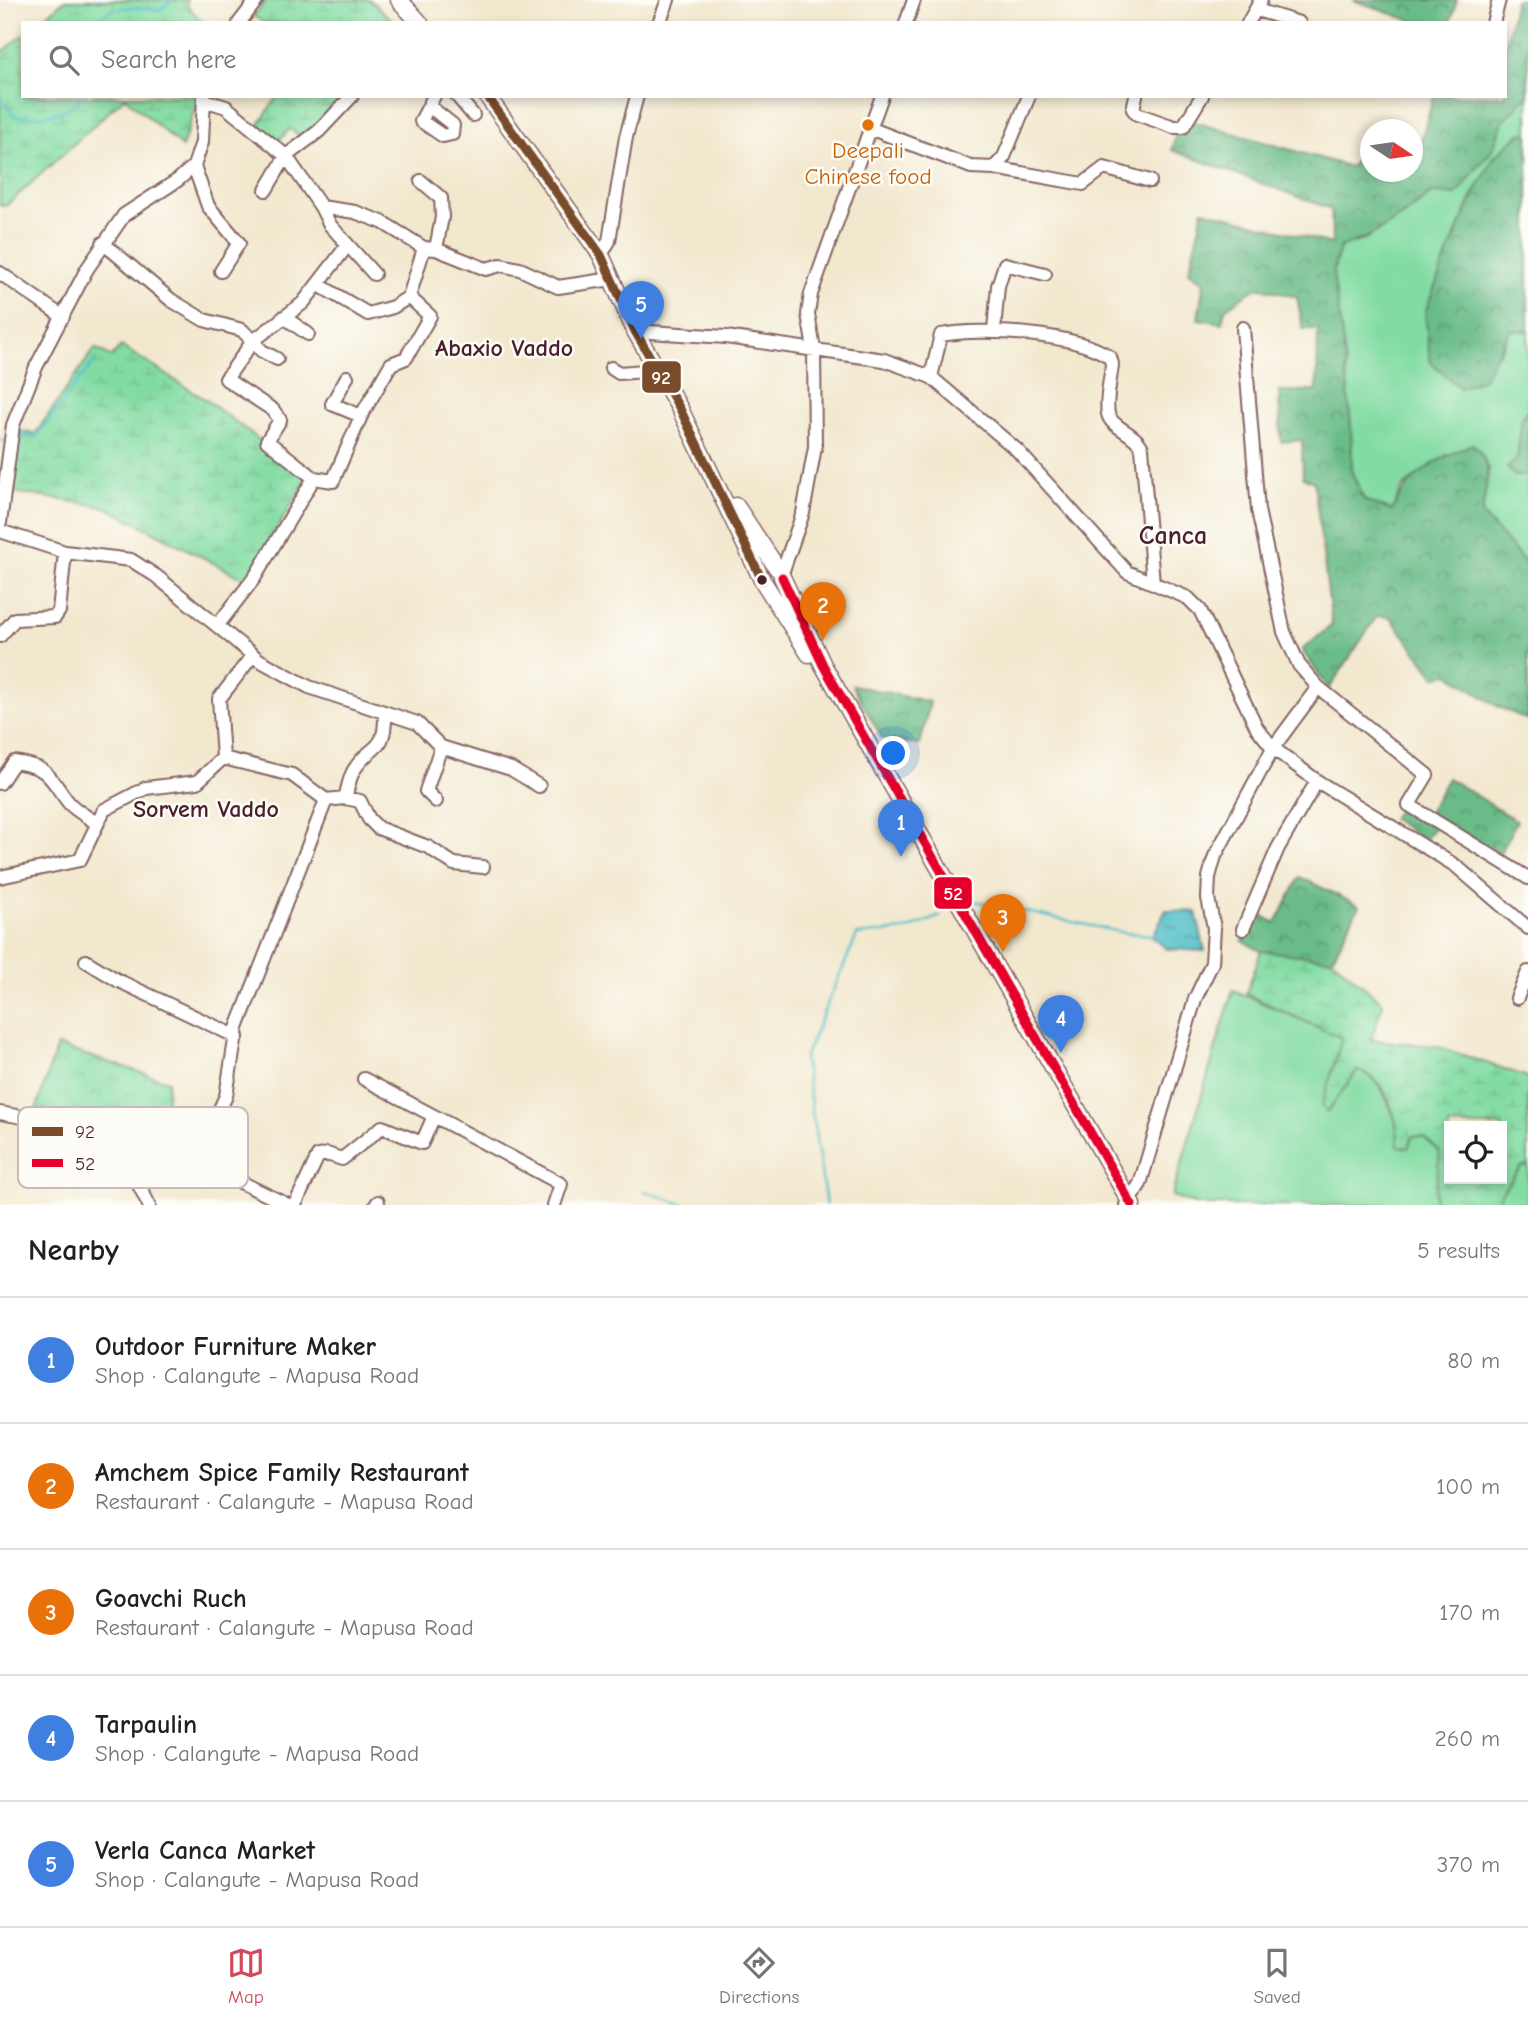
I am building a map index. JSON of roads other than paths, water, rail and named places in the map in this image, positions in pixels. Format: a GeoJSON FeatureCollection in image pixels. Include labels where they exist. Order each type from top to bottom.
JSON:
{"type":"FeatureCollection","features":[{"type":"Feature","properties":{"kind":"main road"},"geometry":{"type":"LineString","coordinates":[[399,0],[418,21]]}},
{"type":"Feature","properties":{"kind":"main road"},"geometry":{"type":"LineString","coordinates":[[488,98],[601,255],[756,540],[818,670],[1127,1204]]}},
{"type":"Feature","properties":{"kind":"main road"},"geometry":{"type":"LineString","coordinates":[[640,331],[658,370],[772,573]]}},
{"type":"Feature","properties":{"kind":"street"},"geometry":{"type":"LineString","coordinates":[[241,21],[257,0]]}},
{"type":"Feature","properties":{"kind":"street"},"geometry":{"type":"LineString","coordinates":[[660,21],[667,0]]}},
{"type":"Feature","properties":{"kind":"street"},"geometry":{"type":"LineString","coordinates":[[907,21],[914,0]]}},
{"type":"Feature","properties":{"kind":"street"},"geometry":{"type":"LineString","coordinates":[[1494,21],[1499,0]]}},
{"type":"Feature","properties":{"kind":"street"},"geometry":{"type":"LineString","coordinates":[[1249,21],[1259,5],[1295,21]]}},
{"type":"Feature","properties":{"kind":"street"},"geometry":{"type":"LineString","coordinates":[[0,523],[3,482],[13,425],[22,398],[103,243],[124,215],[178,180],[194,166],[202,142],[204,98],[226,107],[286,156],[330,225],[374,274]]}},
{"type":"Feature","properties":{"kind":"street"},"geometry":{"type":"LineString","coordinates":[[266,190],[286,156],[320,131],[350,98]]}},
{"type":"Feature","properties":{"kind":"street"},"geometry":{"type":"LineString","coordinates":[[459,98],[473,115]]}},
{"type":"Feature","properties":{"kind":"street"},"geometry":{"type":"LineString","coordinates":[[601,255],[610,242],[626,137],[636,98]]}},
{"type":"Feature","properties":{"kind":"street"},"geometry":{"type":"LineString","coordinates":[[772,573],[794,539],[803,513],[814,457],[814,349],[807,314],[811,294],[882,98]]}},
{"type":"Feature","properties":{"kind":"street"},"geometry":{"type":"LineString","coordinates":[[993,169],[1004,157],[1027,98]]}},
{"type":"Feature","properties":{"kind":"street"},"geometry":{"type":"LineString","coordinates":[[1136,98],[1133,108],[1137,114],[1174,127],[1183,127],[1201,98]]}},
{"type":"Feature","properties":{"kind":"street"},"geometry":{"type":"LineString","coordinates":[[872,129],[971,167],[1083,184],[1104,168],[1150,181]]}},
{"type":"Feature","properties":{"kind":"street"},"geometry":{"type":"LineString","coordinates":[[194,166],[208,206],[239,243],[221,271]]}},
{"type":"Feature","properties":{"kind":"street"},"geometry":{"type":"LineString","coordinates":[[319,285],[368,314],[393,307],[409,297],[442,217],[441,198],[421,181]]}},
{"type":"Feature","properties":{"kind":"street"},"geometry":{"type":"LineString","coordinates":[[321,207],[355,212],[382,222],[430,248],[486,269],[501,265],[520,269],[558,287],[612,279]]}},
{"type":"Feature","properties":{"kind":"street"},"geometry":{"type":"LineString","coordinates":[[103,243],[172,300],[204,320],[242,330],[277,359]]}},
{"type":"Feature","properties":{"kind":"street"},"geometry":{"type":"LineString","coordinates":[[347,246],[303,303],[253,341],[226,379],[273,410],[281,420],[267,441],[314,478],[333,481],[361,416],[391,364],[406,358],[430,316],[409,297]]}},
{"type":"Feature","properties":{"kind":"street"},"geometry":{"type":"LineString","coordinates":[[994,330],[998,286],[1004,264],[1045,274]]}},
{"type":"Feature","properties":{"kind":"street"},"geometry":{"type":"LineString","coordinates":[[0,274],[63,317]]}},
{"type":"Feature","properties":{"kind":"street"},"geometry":{"type":"LineString","coordinates":[[284,317],[308,334]]}},
{"type":"Feature","properties":{"kind":"street"},"geometry":{"type":"LineString","coordinates":[[1243,328],[1258,510],[1284,632],[1299,665],[1318,687],[1427,775],[1409,805],[1528,878]]}},
{"type":"Feature","properties":{"kind":"street"},"geometry":{"type":"LineString","coordinates":[[931,377],[941,335],[994,330],[1078,344],[1110,357],[1112,364],[1107,414],[1111,421],[1138,438],[1142,449],[1153,583]]}},
{"type":"Feature","properties":{"kind":"street"},"geometry":{"type":"LineString","coordinates":[[640,331],[726,337],[884,359],[931,377],[1017,450],[1127,572],[1188,598],[1200,610],[1256,728],[1273,748],[1317,780],[1456,866],[1528,928]]}},
{"type":"Feature","properties":{"kind":"street"},"geometry":{"type":"LineString","coordinates":[[611,368],[624,373],[658,370]]}},
{"type":"Feature","properties":{"kind":"street"},"geometry":{"type":"LineString","coordinates":[[347,377],[332,404],[361,416]]}},
{"type":"Feature","properties":{"kind":"street"},"geometry":{"type":"LineString","coordinates":[[217,626],[255,577],[314,478]]}},
{"type":"Feature","properties":{"kind":"street"},"geometry":{"type":"LineString","coordinates":[[0,531],[65,552],[131,560],[156,576],[253,655],[309,687],[417,723],[441,747],[511,769],[539,786]]}},
{"type":"Feature","properties":{"kind":"street"},"geometry":{"type":"LineString","coordinates":[[0,636],[15,619],[54,617],[59,611],[65,552]]}},
{"type":"Feature","properties":{"kind":"street"},"geometry":{"type":"LineString","coordinates":[[223,758],[219,699],[253,655]]}},
{"type":"Feature","properties":{"kind":"street"},"geometry":{"type":"LineString","coordinates":[[1127,1204],[1140,1184],[1195,999],[1212,963],[1214,928],[1208,898],[1209,877],[1215,856],[1273,748],[1318,687]]}},
{"type":"Feature","properties":{"kind":"street"},"geometry":{"type":"LineString","coordinates":[[345,798],[354,769],[381,744],[386,730],[385,713]]}},
{"type":"Feature","properties":{"kind":"street"},"geometry":{"type":"LineString","coordinates":[[436,801],[426,791],[441,747]]}},
{"type":"Feature","properties":{"kind":"street"},"geometry":{"type":"LineString","coordinates":[[223,758],[292,775],[326,800],[345,798],[360,801],[377,828],[428,846],[454,864],[483,867]]}},
{"type":"Feature","properties":{"kind":"street"},"geometry":{"type":"LineString","coordinates":[[2,872],[80,860],[104,810],[125,796],[146,788],[197,782],[223,758]]}},
{"type":"Feature","properties":{"kind":"street"},"geometry":{"type":"LineString","coordinates":[[0,783],[14,762],[40,769],[51,775],[75,808],[96,823]]}},
{"type":"Feature","properties":{"kind":"street"},"geometry":{"type":"LineString","coordinates":[[1243,929],[1278,848],[1317,780]]}},
{"type":"Feature","properties":{"kind":"street"},"geometry":{"type":"LineString","coordinates":[[221,1107],[226,1096],[237,1028],[326,800]]}},
{"type":"Feature","properties":{"kind":"street"},"geometry":{"type":"LineString","coordinates":[[86,961],[141,992],[237,1037]]}},
{"type":"Feature","properties":{"kind":"street"},"geometry":{"type":"LineString","coordinates":[[1517,998],[1528,972]]}},
{"type":"Feature","properties":{"kind":"street"},"geometry":{"type":"LineString","coordinates":[[364,1079],[561,1184],[554,1205]]}},
{"type":"Feature","properties":{"kind":"street"},"geometry":{"type":"LineString","coordinates":[[0,1113],[18,1116]]}},
{"type":"Feature","properties":{"kind":"street"},"geometry":{"type":"LineString","coordinates":[[295,1205],[318,1156],[327,1154],[342,1159],[382,1126],[422,1143],[434,1116]]}},
{"type":"Feature","properties":{"kind":"street"},"geometry":{"type":"LineString","coordinates":[[248,1187],[288,1205]]}},
{"type":"Feature","properties":{"kind":"street"},"geometry":{"type":"LineString","coordinates":[[140,1188],[149,1205]]}},
{"type":"Feature","properties":{"kind":"water"},"geometry":{"type":"Polygon","coordinates":[[[1166,910],[1196,912],[1205,951],[1167,949],[1152,937],[1166,910]]]}},
{"type":"Feature","properties":{"kind":"waterway"},"geometry":{"type":"LineString","coordinates":[[98,21],[117,9],[159,11],[172,0]]}},
{"type":"Feature","properties":{"kind":"waterway"},"geometry":{"type":"LineString","coordinates":[[0,97],[14,116],[33,117],[60,112],[80,98]]}},
{"type":"Feature","properties":{"kind":"waterway"},"geometry":{"type":"LineString","coordinates":[[14,444],[18,445],[22,435],[35,437],[95,360]]}},
{"type":"Feature","properties":{"kind":"waterway"},"geometry":{"type":"LineString","coordinates":[[0,440],[8,442]]}},
{"type":"Feature","properties":{"kind":"waterway"},"geometry":{"type":"LineString","coordinates":[[975,901],[1125,933],[1155,935]]}},
{"type":"Feature","properties":{"kind":"waterway"},"geometry":{"type":"LineString","coordinates":[[826,1205],[804,1058],[857,935],[905,930],[941,916]]}},
{"type":"Feature","properties":{"kind":"waterway"},"geometry":{"type":"LineString","coordinates":[[234,1188],[257,1200]]}},
{"type":"Feature","properties":{"kind":"waterway"},"geometry":{"type":"LineString","coordinates":[[645,1191],[684,1205]]}},
{"type":"Feature","properties":{"kind":"place","name":"Deepali Chinese food"},"geometry":{"type":"Point","coordinates":[868,125]}},
{"type":"Feature","properties":{"kind":"place","name":"Verla Canca Market"},"geometry":{"type":"Point","coordinates":[641,339]}},
{"type":"Feature","properties":{"kind":"place","name":"Amchem Spice Family Restaurant"},"geometry":{"type":"Point","coordinates":[823,640]}},
{"type":"Feature","properties":{"kind":"place","name":"Outdoor Furniture Maker"},"geometry":{"type":"Point","coordinates":[901,857]}},
{"type":"Feature","properties":{"kind":"place","name":"Goavchi Ruch"},"geometry":{"type":"Point","coordinates":[1003,952]}},
{"type":"Feature","properties":{"kind":"place","name":"Tarpaulin"},"geometry":{"type":"Point","coordinates":[1061,1053]}},
{"type":"Feature","properties":{"kind":"district","name":"Abaxio Vaddo"},"geometry":{"type":"Point","coordinates":[504,348]}},
{"type":"Feature","properties":{"kind":"district","name":"Canca"},"geometry":{"type":"Point","coordinates":[1173,536]}},
{"type":"Feature","properties":{"kind":"district","name":"Sorvem Vaddo"},"geometry":{"type":"Point","coordinates":[206,809]}}]}
